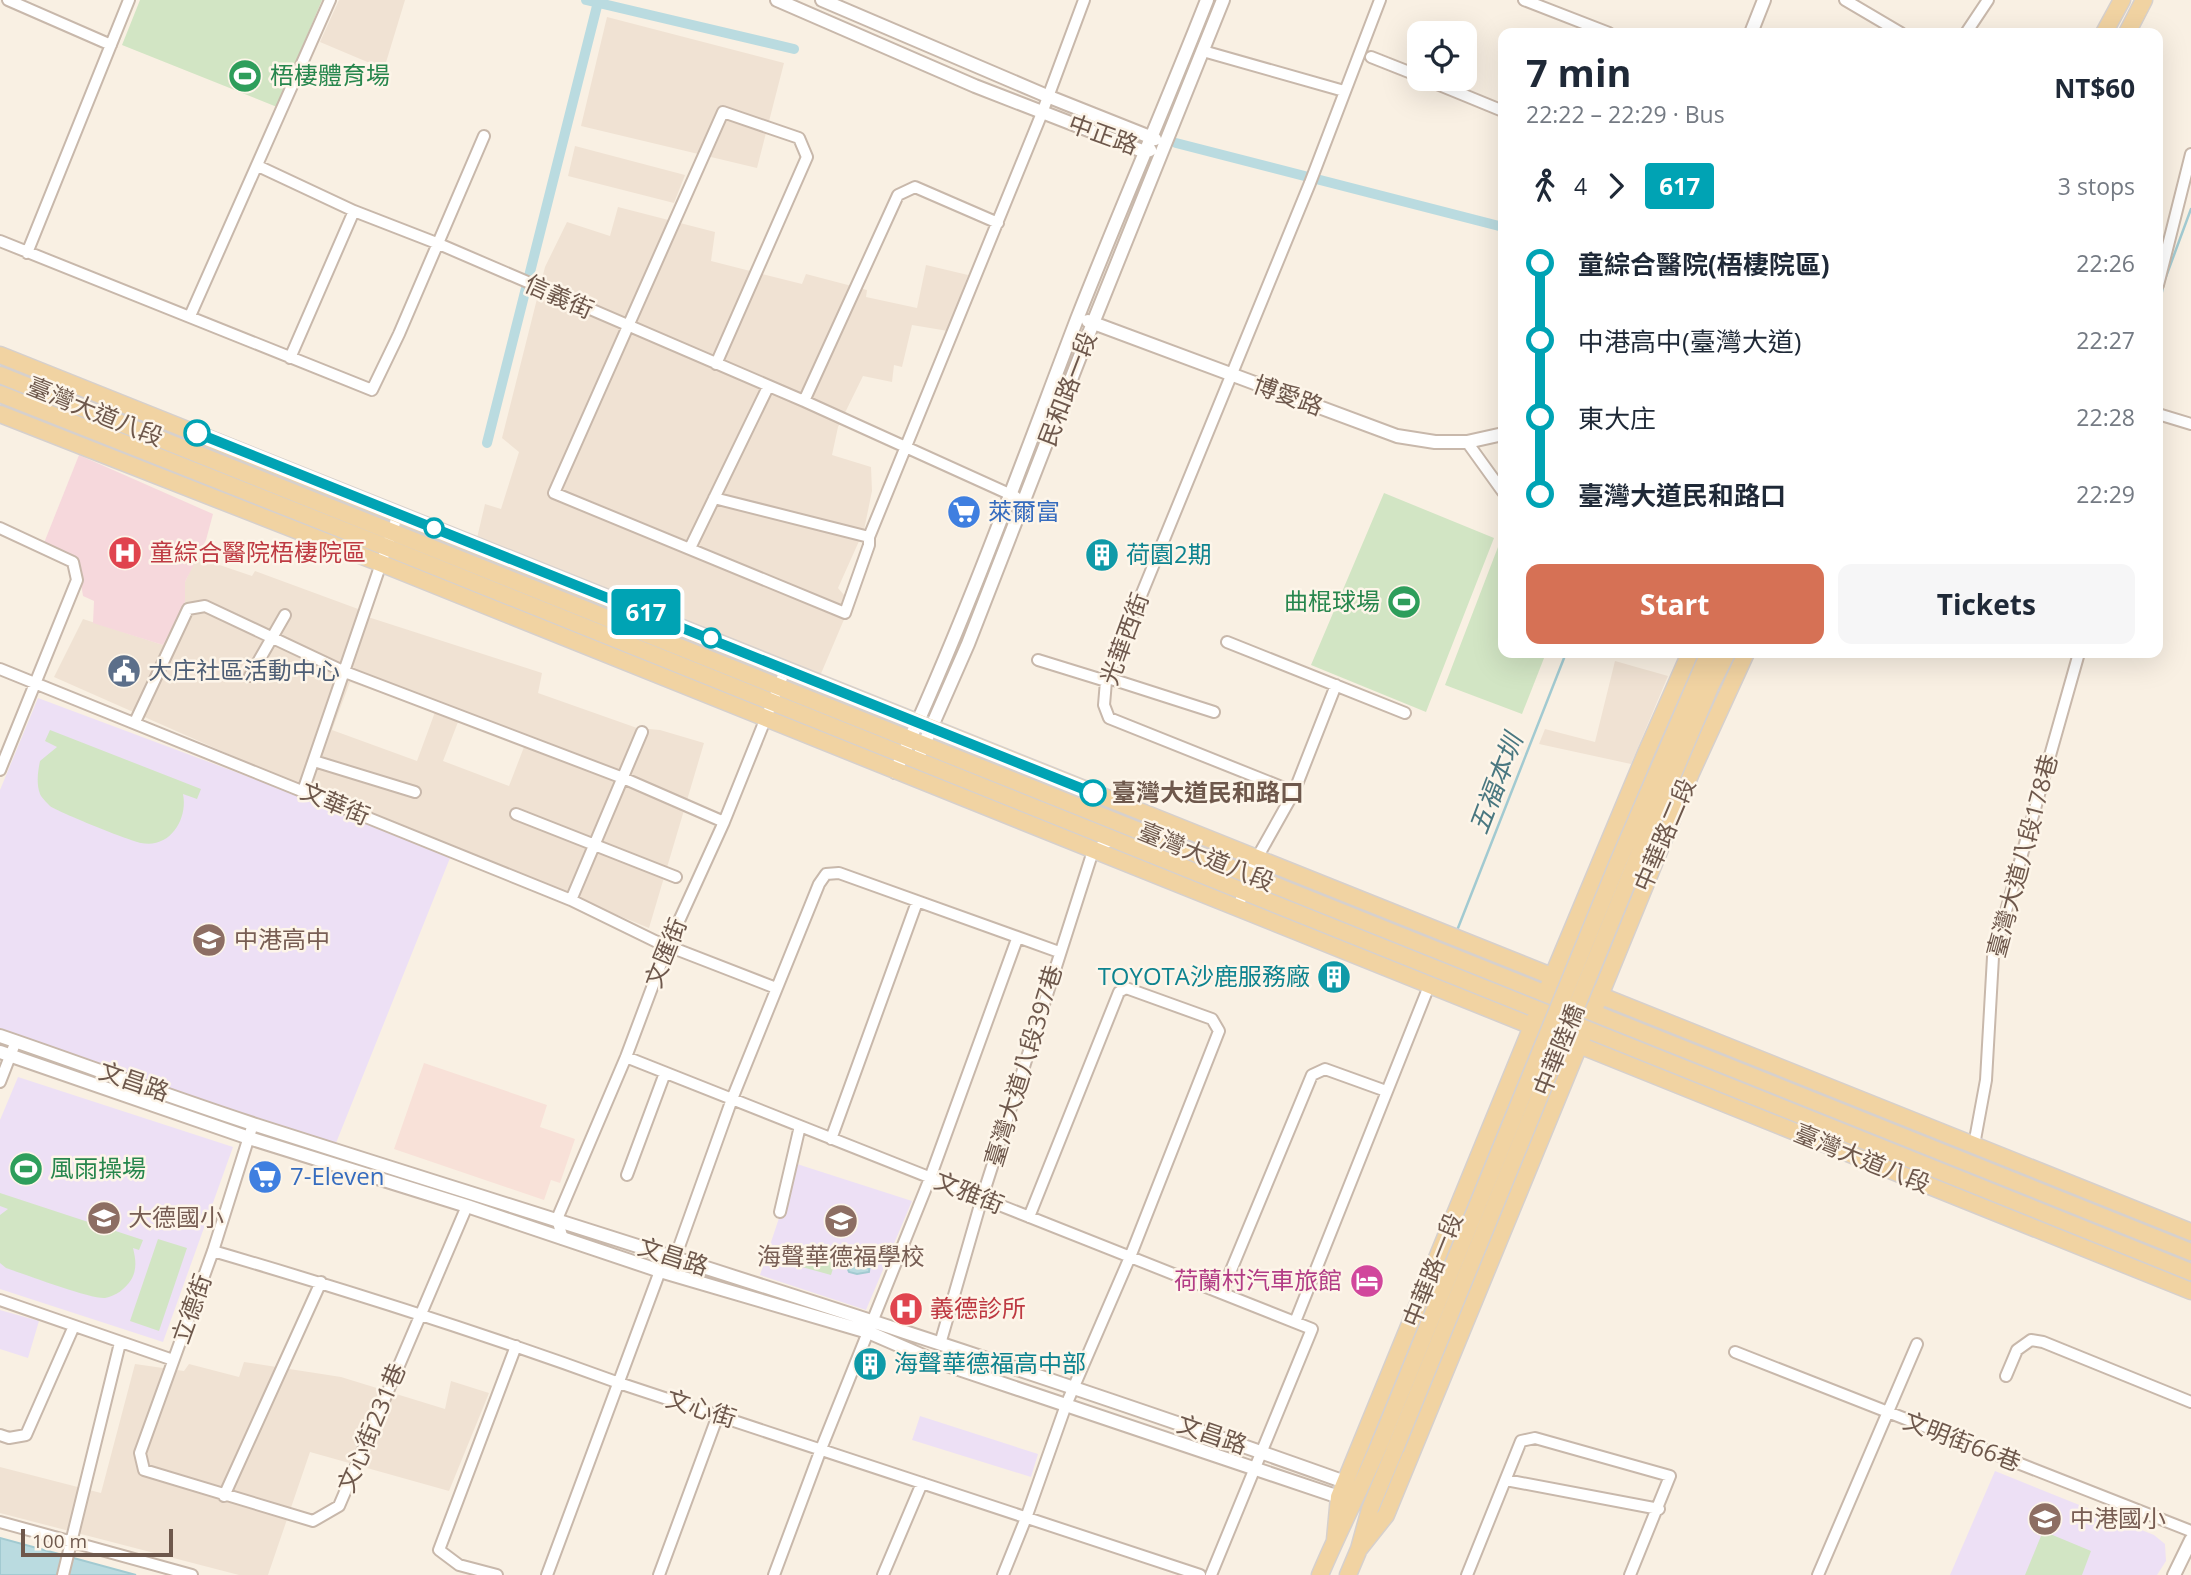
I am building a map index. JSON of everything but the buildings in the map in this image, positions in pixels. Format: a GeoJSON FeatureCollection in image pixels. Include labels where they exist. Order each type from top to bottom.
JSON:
{"type":"FeatureCollection","features":[{"type":"Feature","properties":{"kind":"main road"},"geometry":{"type":"LineString","coordinates":[[2107,28],[2122,0]]}},
{"type":"Feature","properties":{"kind":"main road"},"geometry":{"type":"LineString","coordinates":[[2130,28],[2144,0]]}},
{"type":"Feature","properties":{"kind":"main road","name":"臺灣大道八段"},"geometry":{"type":"LineString","coordinates":[[0,355],[2191,1232]]}},
{"type":"Feature","properties":{"kind":"main road","name":"臺灣大道八段"},"geometry":{"type":"LineString","coordinates":[[0,374],[1251,875],[1542,1002]]}},
{"type":"Feature","properties":{"kind":"main road","name":"臺灣大道八段"},"geometry":{"type":"LineString","coordinates":[[0,394],[1244,892],[1542,1002],[2191,1252]]}},
{"type":"Feature","properties":{"kind":"main road","name":"臺灣大道八段"},"geometry":{"type":"LineString","coordinates":[[0,414],[380,563],[2191,1292]]}},
{"type":"Feature","properties":{"kind":"main road","name":"中華路二段"},"geometry":{"type":"LineString","coordinates":[[1542,1002],[1688,658]]}},
{"type":"Feature","properties":{"kind":"main road","name":"中華陸橋"},"geometry":{"type":"LineString","coordinates":[[1387,1446],[1619,860],[1707,658]]}},
{"type":"Feature","properties":{"kind":"main road","name":"中華陸橋"},"geometry":{"type":"LineString","coordinates":[[1387,1446],[1724,658]]}},
{"type":"Feature","properties":{"kind":"main road","name":"中華路二段"},"geometry":{"type":"LineString","coordinates":[[1590,1021],[1691,772],[1744,658]]}},
{"type":"Feature","properties":{"kind":"main road"},"geometry":{"type":"LineString","coordinates":[[903,774],[910,758]]}},
{"type":"Feature","properties":{"kind":"main road","name":"臺灣大道八段"},"geometry":{"type":"LineString","coordinates":[[1552,976],[1590,1021],[2191,1272]]}},
{"type":"Feature","properties":{"kind":"main road","name":"中華路一段"},"geometry":{"type":"LineString","coordinates":[[1335,1540],[1342,1489],[1542,1002]]}},
{"type":"Feature","properties":{"kind":"main road","name":"臺灣大道八段"},"geometry":{"type":"LineString","coordinates":[[1532,1027],[1590,1021]]}},
{"type":"Feature","properties":{"kind":"main road","name":"中華路一段"},"geometry":{"type":"LineString","coordinates":[[1359,1549],[1386,1515],[1590,1021]]}},
{"type":"Feature","properties":{"kind":"main road","name":"中華路一段"},"geometry":{"type":"LineString","coordinates":[[1320,1575],[1335,1540],[1387,1446]]}},
{"type":"Feature","properties":{"kind":"main road","name":"中華路一段"},"geometry":{"type":"LineString","coordinates":[[1348,1575],[1359,1549],[1387,1446]]}},
{"type":"Feature","properties":{"kind":"street"},"geometry":{"type":"LineString","coordinates":[[8,0],[111,45]]}},
{"type":"Feature","properties":{"kind":"street"},"geometry":{"type":"LineString","coordinates":[[27,253],[129,0]]}},
{"type":"Feature","properties":{"kind":"street"},"geometry":{"type":"LineString","coordinates":[[190,316],[330,0]]}},
{"type":"Feature","properties":{"kind":"street","name":"中正路"},"geometry":{"type":"LineString","coordinates":[[777,0],[1042,113],[1145,152],[1164,145]]}},
{"type":"Feature","properties":{"kind":"street","name":"中正路"},"geometry":{"type":"LineString","coordinates":[[822,0],[1047,96],[1151,136],[1164,145]]}},
{"type":"Feature","properties":{"kind":"street"},"geometry":{"type":"LineString","coordinates":[[716,364],[807,157],[799,138],[723,112],[554,493],[845,613],[869,545],[869,537],[998,223],[1084,0]]}},
{"type":"Feature","properties":{"kind":"street","name":"民和路一段"},"geometry":{"type":"LineString","coordinates":[[910,758],[1078,318],[1207,0]]}},
{"type":"Feature","properties":{"kind":"street","name":"民和路一段"},"geometry":{"type":"LineString","coordinates":[[924,724],[968,644],[1223,0]]}},
{"type":"Feature","properties":{"kind":"street","name":"光華西街"},"geometry":{"type":"LineString","coordinates":[[1294,792],[1109,718],[1104,705],[1107,679],[1310,183],[1380,0]]}},
{"type":"Feature","properties":{"kind":"street"},"geometry":{"type":"LineString","coordinates":[[1524,0],[1596,28]]}},
{"type":"Feature","properties":{"kind":"street"},"geometry":{"type":"LineString","coordinates":[[1753,28],[1764,0]]}},
{"type":"Feature","properties":{"kind":"street"},"geometry":{"type":"LineString","coordinates":[[1845,0],[1893,28]]}},
{"type":"Feature","properties":{"kind":"street"},"geometry":{"type":"LineString","coordinates":[[1969,28],[1988,0]]}},
{"type":"Feature","properties":{"kind":"street"},"geometry":{"type":"LineString","coordinates":[[1203,51],[1344,91]]}},
{"type":"Feature","properties":{"kind":"street"},"geometry":{"type":"LineString","coordinates":[[1371,57],[1407,71]]}},
{"type":"Feature","properties":{"kind":"street"},"geometry":{"type":"LineString","coordinates":[[1454,91],[1498,109]]}},
{"type":"Feature","properties":{"kind":"street"},"geometry":{"type":"LineString","coordinates":[[0,242],[47,258],[372,390],[439,244],[484,136]]}},
{"type":"Feature","properties":{"kind":"street"},"geometry":{"type":"LineString","coordinates":[[2163,265],[2191,154]]}},
{"type":"Feature","properties":{"kind":"street","name":"信義街"},"geometry":{"type":"LineString","coordinates":[[258,166],[354,211],[439,244],[1025,500]]}},
{"type":"Feature","properties":{"kind":"street"},"geometry":{"type":"LineString","coordinates":[[803,401],[898,195],[915,187],[998,223]]}},
{"type":"Feature","properties":{"kind":"street"},"geometry":{"type":"LineString","coordinates":[[290,358],[354,211]]}},
{"type":"Feature","properties":{"kind":"street","name":"博愛路"},"geometry":{"type":"LineString","coordinates":[[1078,318],[1396,436],[1435,442],[1467,442],[1498,435]]}},
{"type":"Feature","properties":{"kind":"street"},"geometry":{"type":"LineString","coordinates":[[690,548],[768,387]]}},
{"type":"Feature","properties":{"kind":"street"},"geometry":{"type":"LineString","coordinates":[[2163,416],[2191,424]]}},
{"type":"Feature","properties":{"kind":"street"},"geometry":{"type":"LineString","coordinates":[[1467,442],[1498,485]]}},
{"type":"Feature","properties":{"kind":"street"},"geometry":{"type":"LineString","coordinates":[[714,498],[869,537]]}},
{"type":"Feature","properties":{"kind":"street"},"geometry":{"type":"LineString","coordinates":[[303,791],[398,514]]}},
{"type":"Feature","properties":{"kind":"street"},"geometry":{"type":"LineString","coordinates":[[0,528],[73,562],[77,580],[0,770]]}},
{"type":"Feature","properties":{"kind":"street"},"geometry":{"type":"LineString","coordinates":[[135,722],[188,609],[205,606],[345,672],[622,778],[723,822]]}},
{"type":"Feature","properties":{"kind":"street"},"geometry":{"type":"LineString","coordinates":[[250,676],[285,615]]}},
{"type":"Feature","properties":{"kind":"street"},"geometry":{"type":"LineString","coordinates":[[1227,642],[1405,713]]}},
{"type":"Feature","properties":{"kind":"street","name":"臺灣大道八段178巷"},"geometry":{"type":"LineString","coordinates":[[1974,1145],[1986,1080],[1993,957],[2077,658]]}},
{"type":"Feature","properties":{"kind":"street"},"geometry":{"type":"LineString","coordinates":[[1038,660],[1214,712]]}},
{"type":"Feature","properties":{"kind":"street","name":"文華街"},"geometry":{"type":"LineString","coordinates":[[0,668],[571,900],[668,945],[776,988]]}},
{"type":"Feature","properties":{"kind":"street","name":"文匯街"},"geometry":{"type":"LineString","coordinates":[[557,1219],[626,1057],[668,945],[723,822],[786,668]]}},
{"type":"Feature","properties":{"kind":"street"},"geometry":{"type":"LineString","coordinates":[[1237,909],[1257,858],[1294,792],[1336,685]]}},
{"type":"Feature","properties":{"kind":"street"},"geometry":{"type":"LineString","coordinates":[[571,900],[642,732]]}},
{"type":"Feature","properties":{"kind":"street"},"geometry":{"type":"LineString","coordinates":[[314,761],[415,792]]}},
{"type":"Feature","properties":{"kind":"street"},"geometry":{"type":"LineString","coordinates":[[516,814],[676,877]]}},
{"type":"Feature","properties":{"kind":"street"},"geometry":{"type":"LineString","coordinates":[[1093,851],[1114,839]]}},
{"type":"Feature","properties":{"kind":"street","name":"臺灣大道八段397巷"},"geometry":{"type":"LineString","coordinates":[[940,1344],[982,1198],[1093,851]]}},
{"type":"Feature","properties":{"kind":"street"},"geometry":{"type":"LineString","coordinates":[[547,1575],[660,1271],[675,1258],[776,988],[819,884],[826,874],[839,873],[1059,952]]}},
{"type":"Feature","properties":{"kind":"street"},"geometry":{"type":"LineString","coordinates":[[831,1139],[917,902]]}},
{"type":"Feature","properties":{"kind":"street"},"geometry":{"type":"LineString","coordinates":[[774,1575],[821,1449],[930,1178],[1017,939]]}},
{"type":"Feature","properties":{"kind":"street"},"geometry":{"type":"LineString","coordinates":[[1295,1322],[1429,986]]}},
{"type":"Feature","properties":{"kind":"street"},"geometry":{"type":"LineString","coordinates":[[1003,1575],[1073,1387],[1130,1257],[1219,1031],[1212,1019],[1126,988],[1119,992],[1029,1217]]}},
{"type":"Feature","properties":{"kind":"street","name":"文昌路"},"geometry":{"type":"LineString","coordinates":[[0,1036],[253,1124],[675,1258],[870,1326],[934,1361],[1256,1469],[1342,1489]]}},
{"type":"Feature","properties":{"kind":"street"},"geometry":{"type":"LineString","coordinates":[[0,1082],[5,1054],[16,1041]]}},
{"type":"Feature","properties":{"kind":"street","name":"文昌路"},"geometry":{"type":"LineString","coordinates":[[5,1054],[248,1138],[467,1206],[660,1271],[940,1344],[1073,1387],[1262,1452],[1342,1489]]}},
{"type":"Feature","properties":{"kind":"street","name":"文雅街"},"geometry":{"type":"LineString","coordinates":[[626,1057],[1312,1329],[1262,1452]]}},
{"type":"Feature","properties":{"kind":"street"},"geometry":{"type":"LineString","coordinates":[[1222,1292],[1312,1075],[1325,1069],[1386,1091]]}},
{"type":"Feature","properties":{"kind":"street"},"geometry":{"type":"LineString","coordinates":[[626,1175],[665,1073]]}},
{"type":"Feature","properties":{"kind":"street","name":"立德街"},"geometry":{"type":"LineString","coordinates":[[0,1300],[173,1360],[213,1251],[253,1124]]}},
{"type":"Feature","properties":{"kind":"street"},"geometry":{"type":"LineString","coordinates":[[779,1212],[800,1126]]}},
{"type":"Feature","properties":{"kind":"street","name":"文心街231巷"},"geometry":{"type":"LineString","coordinates":[[173,1360],[140,1453],[144,1470],[313,1521],[340,1506],[467,1206]]}},
{"type":"Feature","properties":{"kind":"street"},"geometry":{"type":"LineString","coordinates":[[557,1219],[563,1239]]}},
{"type":"Feature","properties":{"kind":"street","name":"文心街"},"geometry":{"type":"LineString","coordinates":[[213,1251],[321,1282],[516,1346],[1200,1575]]}},
{"type":"Feature","properties":{"kind":"street"},"geometry":{"type":"LineString","coordinates":[[224,1496],[321,1282]]}},
{"type":"Feature","properties":{"kind":"street"},"geometry":{"type":"LineString","coordinates":[[0,1435],[9,1438],[26,1435],[74,1326]]}},
{"type":"Feature","properties":{"kind":"street"},"geometry":{"type":"LineString","coordinates":[[2006,1376],[2017,1350],[2031,1340],[2043,1342],[2191,1402]]}},
{"type":"Feature","properties":{"kind":"street"},"geometry":{"type":"LineString","coordinates":[[63,1575],[120,1343]]}},
{"type":"Feature","properties":{"kind":"street"},"geometry":{"type":"LineString","coordinates":[[1818,1575],[1917,1344]]}},
{"type":"Feature","properties":{"kind":"street"},"geometry":{"type":"LineString","coordinates":[[497,1575],[460,1565],[439,1550],[516,1346]]}},
{"type":"Feature","properties":{"kind":"street","name":"文明街66巷"},"geometry":{"type":"LineString","coordinates":[[1734,1352],[2191,1531]]}},
{"type":"Feature","properties":{"kind":"street"},"geometry":{"type":"LineString","coordinates":[[660,1575],[718,1415]]}},
{"type":"Feature","properties":{"kind":"street"},"geometry":{"type":"LineString","coordinates":[[1467,1575],[1521,1441],[1535,1438],[1670,1476],[1631,1575]]}},
{"type":"Feature","properties":{"kind":"street"},"geometry":{"type":"LineString","coordinates":[[1211,1575],[1262,1452]]}},
{"type":"Feature","properties":{"kind":"street"},"geometry":{"type":"LineString","coordinates":[[1506,1479],[1659,1509]]}},
{"type":"Feature","properties":{"kind":"street"},"geometry":{"type":"LineString","coordinates":[[883,1575],[922,1483]]}},
{"type":"Feature","properties":{"kind":"street"},"geometry":{"type":"LineString","coordinates":[[0,1522],[192,1575]]}},
{"type":"Feature","properties":{"kind":"street"},"geometry":{"type":"LineString","coordinates":[[2174,1575],[2191,1542]]}},
{"type":"Feature","properties":{"kind":"shaded area"},"geometry":{"type":"Polygon","coordinates":[[[339,0],[405,0],[384,69],[320,42],[339,0]]]}},
{"type":"Feature","properties":{"kind":"shaded area"},"geometry":{"type":"Polygon","coordinates":[[[607,17],[784,63],[757,168],[581,126],[607,17]]]}},
{"type":"Feature","properties":{"kind":"shaded area"},"geometry":{"type":"Polygon","coordinates":[[[575,146],[685,175],[674,203],[568,176],[575,146]]]}},
{"type":"Feature","properties":{"kind":"shaded area"},"geometry":{"type":"Polygon","coordinates":[[[618,207],[715,232],[711,261],[802,284],[806,274],[867,290],[866,297],[917,308],[926,265],[968,275],[948,331],[912,325],[902,367],[894,365],[892,382],[863,376],[838,427],[832,455],[871,467],[872,491],[864,530],[838,588],[851,603],[820,676],[477,538],[485,504],[501,509],[519,452],[502,438],[545,267],[567,222],[610,236],[618,207]]]}},
{"type":"Feature","properties":{"kind":"shaded area","name":"童綜合醫院梧棲院區"},"geometry":{"type":"Polygon","coordinates":[[[79,455],[213,514],[206,540],[185,582],[185,602],[163,645],[93,623],[94,601],[83,596],[78,564],[42,548],[79,455]]]}},
{"type":"Feature","properties":{"kind":"shaded area"},"geometry":{"type":"Polygon","coordinates":[[[196,557],[252,576],[255,571],[369,613],[368,617],[542,673],[538,693],[637,728],[660,730],[704,743],[649,928],[278,776],[54,677],[83,619],[163,645],[185,602],[185,582],[196,557]],[[350,682],[332,730],[417,761],[435,712],[350,682]],[[458,722],[443,761],[509,786],[524,747],[458,722]]]}},
{"type":"Feature","properties":{"kind":"shaded area"},"geometry":{"type":"Polygon","coordinates":[[[1615,661],[1668,676],[1631,764],[1539,744],[1545,729],[1595,742],[1615,661]]]}},
{"type":"Feature","properties":{"kind":"shaded area","name":"中港高中"},"geometry":{"type":"Polygon","coordinates":[[[38,698],[452,853],[334,1148],[0,1028],[0,790],[38,698]]]}},
{"type":"Feature","properties":{"kind":"shaded area"},"geometry":{"type":"Polygon","coordinates":[[[424,1063],[547,1105],[540,1127],[575,1139],[560,1183],[551,1180],[544,1200],[394,1149],[424,1063]]]}},
{"type":"Feature","properties":{"kind":"shaded area","name":"大德國小"},"geometry":{"type":"Polygon","coordinates":[[[18,1077],[233,1147],[163,1342],[0,1289],[0,1120],[18,1077]]]}},
{"type":"Feature","properties":{"kind":"shaded area","name":"海聲華德福學校"},"geometry":{"type":"Polygon","coordinates":[[[797,1164],[912,1201],[866,1310],[760,1275],[797,1164]]]}},
{"type":"Feature","properties":{"kind":"shaded area"},"geometry":{"type":"Polygon","coordinates":[[[0,1310],[39,1321],[28,1358],[0,1349],[0,1310]]]}},
{"type":"Feature","properties":{"kind":"shaded area","name":"海聲華德福高中部"},"geometry":{"type":"Polygon","coordinates":[[[872,1353],[880,1355],[873,1377],[859,1372],[866,1356],[872,1353]]]}},
{"type":"Feature","properties":{"kind":"shaded area"},"geometry":{"type":"Polygon","coordinates":[[[244,1362],[341,1377],[445,1409],[451,1381],[489,1393],[449,1491],[310,1452],[268,1575],[239,1575],[0,1513],[0,1467],[101,1493],[135,1364],[184,1371],[189,1364],[239,1377],[244,1362]]]}},
{"type":"Feature","properties":{"kind":"shaded area"},"geometry":{"type":"Polygon","coordinates":[[[920,1416],[1038,1454],[1031,1477],[912,1440],[920,1416]]]}},
{"type":"Feature","properties":{"kind":"shaded area","name":"中港國小"},"geometry":{"type":"Polygon","coordinates":[[[1995,1471],[2154,1535],[2165,1544],[2166,1561],[2157,1575],[1950,1575],[1995,1471]]]}},
{"type":"Feature","properties":{"kind":"green space","name":"梧棲體育場"},"geometry":{"type":"Polygon","coordinates":[[[140,0],[322,0],[277,107],[122,45],[140,0]]]}},
{"type":"Feature","properties":{"kind":"green space","name":"曲棍球場"},"geometry":{"type":"Polygon","coordinates":[[[1384,493],[1494,538],[1426,712],[1311,665],[1384,493]]]}},
{"type":"Feature","properties":{"kind":"green space"},"geometry":{"type":"Polygon","coordinates":[[[1498,547],[1498,658],[1544,658],[1522,714],[1445,685],[1498,547]]]}},
{"type":"Feature","properties":{"kind":"green space"},"geometry":{"type":"Polygon","coordinates":[[[50,730],[201,789],[197,799],[183,794],[180,822],[169,836],[152,844],[141,843],[79,820],[50,806],[39,790],[40,761],[57,747],[45,741],[50,730]]]}},
{"type":"Feature","properties":{"kind":"green space"},"geometry":{"type":"Polygon","coordinates":[[[0,1193],[143,1240],[139,1250],[133,1248],[135,1265],[131,1280],[120,1292],[105,1298],[72,1291],[6,1268],[0,1263],[0,1215],[8,1209],[0,1206],[0,1193]]]}},
{"type":"Feature","properties":{"kind":"green space"},"geometry":{"type":"Polygon","coordinates":[[[158,1239],[187,1248],[159,1331],[130,1321],[158,1239]]]}},
{"type":"Feature","properties":{"kind":"green space"},"geometry":{"type":"Polygon","coordinates":[[[802,1251],[826,1255],[835,1262],[831,1275],[791,1264],[802,1251]]]}},
{"type":"Feature","properties":{"kind":"green space"},"geometry":{"type":"Polygon","coordinates":[[[2043,1531],[2091,1551],[2082,1575],[2025,1575],[2043,1531]]]}},
{"type":"Feature","properties":{"kind":"water"},"geometry":{"type":"Polygon","coordinates":[[[855,1258],[870,1262],[869,1272],[849,1272],[849,1260],[855,1258]]]}},
{"type":"Feature","properties":{"kind":"water"},"geometry":{"type":"Polygon","coordinates":[[[0,1538],[136,1575],[0,1575],[0,1538]]]}},
{"type":"Feature","properties":{"kind":"waterway"},"geometry":{"type":"LineString","coordinates":[[586,0],[794,49]]}},
{"type":"Feature","properties":{"kind":"waterway"},"geometry":{"type":"LineString","coordinates":[[487,443],[598,2]]}},
{"type":"Feature","properties":{"kind":"waterway"},"geometry":{"type":"LineString","coordinates":[[1176,143],[1498,226]]}},
{"type":"Feature","properties":{"kind":"waterway"},"geometry":{"type":"LineString","coordinates":[[2163,287],[2191,209]]}},
{"type":"Feature","properties":{"kind":"waterway","name":"五福本圳"},"geometry":{"type":"LineString","coordinates":[[1458,928],[1564,658]]}},
{"type":"Feature","properties":{"kind":"bus line","name":"617"},"geometry":{"type":"LineString","coordinates":[[197,433],[1093,793]]}},
{"type":"Feature","properties":{"kind":"place","name":"梧棲體育場"},"geometry":{"type":"Point","coordinates":[245,76]}},
{"type":"Feature","properties":{"kind":"place","name":"萊爾富"},"geometry":{"type":"Point","coordinates":[964,512]}},
{"type":"Feature","properties":{"kind":"place","name":"童綜合醫院梧棲院區"},"geometry":{"type":"Point","coordinates":[125,553]}},
{"type":"Feature","properties":{"kind":"place","name":"荷園2期"},"geometry":{"type":"Point","coordinates":[1102,555]}},
{"type":"Feature","properties":{"kind":"place","name":"曲棍球場"},"geometry":{"type":"Point","coordinates":[1404,602]}},
{"type":"Feature","properties":{"kind":"place","name":"大庄社區活動中心"},"geometry":{"type":"Point","coordinates":[124,671]}},
{"type":"Feature","properties":{"kind":"place","name":"臺灣大道民和路口"},"geometry":{"type":"Point","coordinates":[1093,793]}},
{"type":"Feature","properties":{"kind":"place","name":"中港高中"},"geometry":{"type":"Point","coordinates":[209,940]}},
{"type":"Feature","properties":{"kind":"place","name":"TOYOTA沙鹿服務廠"},"geometry":{"type":"Point","coordinates":[1334,977]}},
{"type":"Feature","properties":{"kind":"place","name":"風雨操場"},"geometry":{"type":"Point","coordinates":[26,1169]}},
{"type":"Feature","properties":{"kind":"place","name":"7-Eleven"},"geometry":{"type":"Point","coordinates":[265,1177]}},
{"type":"Feature","properties":{"kind":"place","name":"大德國小"},"geometry":{"type":"Point","coordinates":[104,1218]}},
{"type":"Feature","properties":{"kind":"place","name":"海聲華德福學校"},"geometry":{"type":"Point","coordinates":[841,1221]}},
{"type":"Feature","properties":{"kind":"place","name":"荷蘭村汽車旅館"},"geometry":{"type":"Point","coordinates":[1367,1281]}},
{"type":"Feature","properties":{"kind":"place","name":"義德診所"},"geometry":{"type":"Point","coordinates":[906,1309]}},
{"type":"Feature","properties":{"kind":"place","name":"海聲華德福高中部"},"geometry":{"type":"Point","coordinates":[870,1364]}},
{"type":"Feature","properties":{"kind":"place","name":"中港國小"},"geometry":{"type":"Point","coordinates":[2045,1519]}}]}
